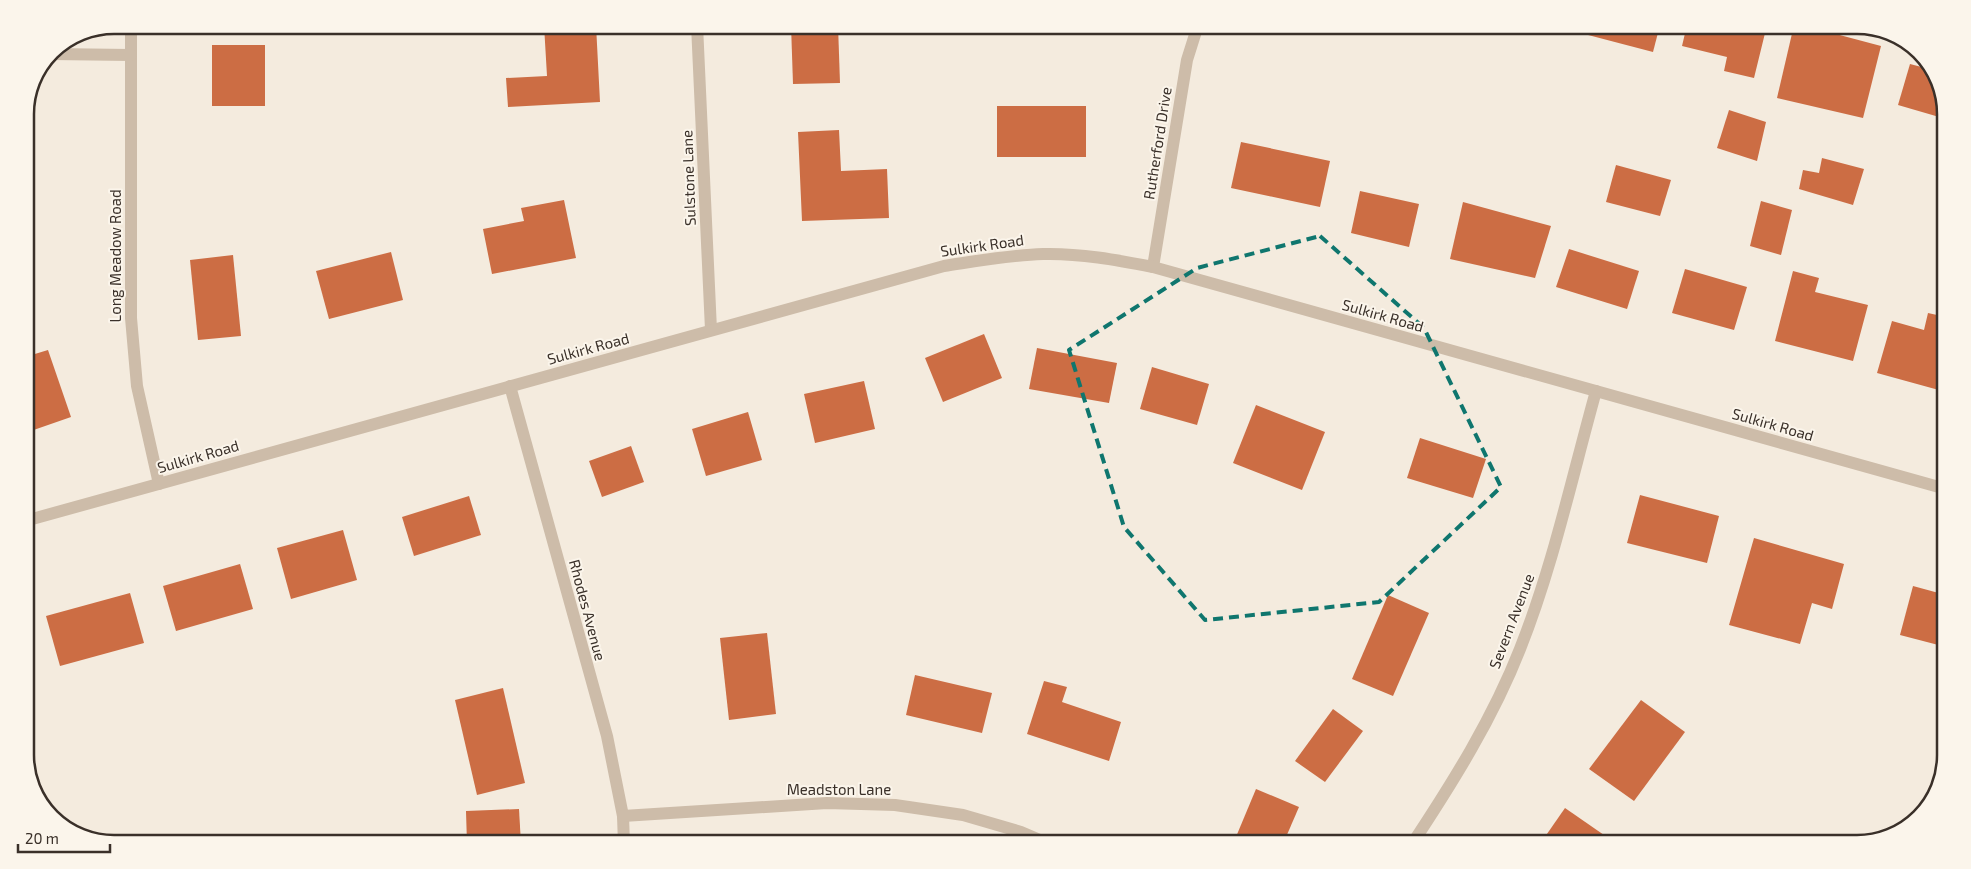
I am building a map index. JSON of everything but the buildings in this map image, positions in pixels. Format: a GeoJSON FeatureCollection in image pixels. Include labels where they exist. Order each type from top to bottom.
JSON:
{"type":"FeatureCollection","features":[{"type":"Feature","properties":{"kind":"street","name":"Long Meadow Road"},"geometry":{"type":"LineString","coordinates":[[131,34],[131,318],[137,386],[159,484]]}},
{"type":"Feature","properties":{"kind":"street","name":"Sulstone Lane"},"geometry":{"type":"LineString","coordinates":[[697,34],[711,330]]}},
{"type":"Feature","properties":{"kind":"street","name":"Rutherford Drive"},"geometry":{"type":"LineString","coordinates":[[1153,267],[1187,60],[1195,34]]}},
{"type":"Feature","properties":{"kind":"street"},"geometry":{"type":"LineString","coordinates":[[61,54],[132,55]]}},
{"type":"Feature","properties":{"kind":"street","name":"Sulkirk Road"},"geometry":{"type":"LineString","coordinates":[[34,518],[944,266],[1008,256],[1045,254],[1110,259],[1153,267],[1937,486]]}},
{"type":"Feature","properties":{"kind":"street","name":"Rhodes Avenue"},"geometry":{"type":"LineString","coordinates":[[510,386],[607,736],[623,816],[624,835]]}},
{"type":"Feature","properties":{"kind":"street","name":"Severn Avenue"},"geometry":{"type":"LineString","coordinates":[[1418,835],[1482,731],[1519,651],[1548,567],[1596,391]]}},
{"type":"Feature","properties":{"kind":"street","name":"Meadston Lane"},"geometry":{"type":"LineString","coordinates":[[623,816],[827,803],[895,805],[963,815],[1027,835]]}},
{"type":"Feature","properties":{"kind":"highlighted area"},"geometry":{"type":"Polygon","coordinates":[[[1320,236],[1424,328],[1501,487],[1379,602],[1205,620],[1124,527],[1069,350],[1197,268],[1320,236]]]}}]}
